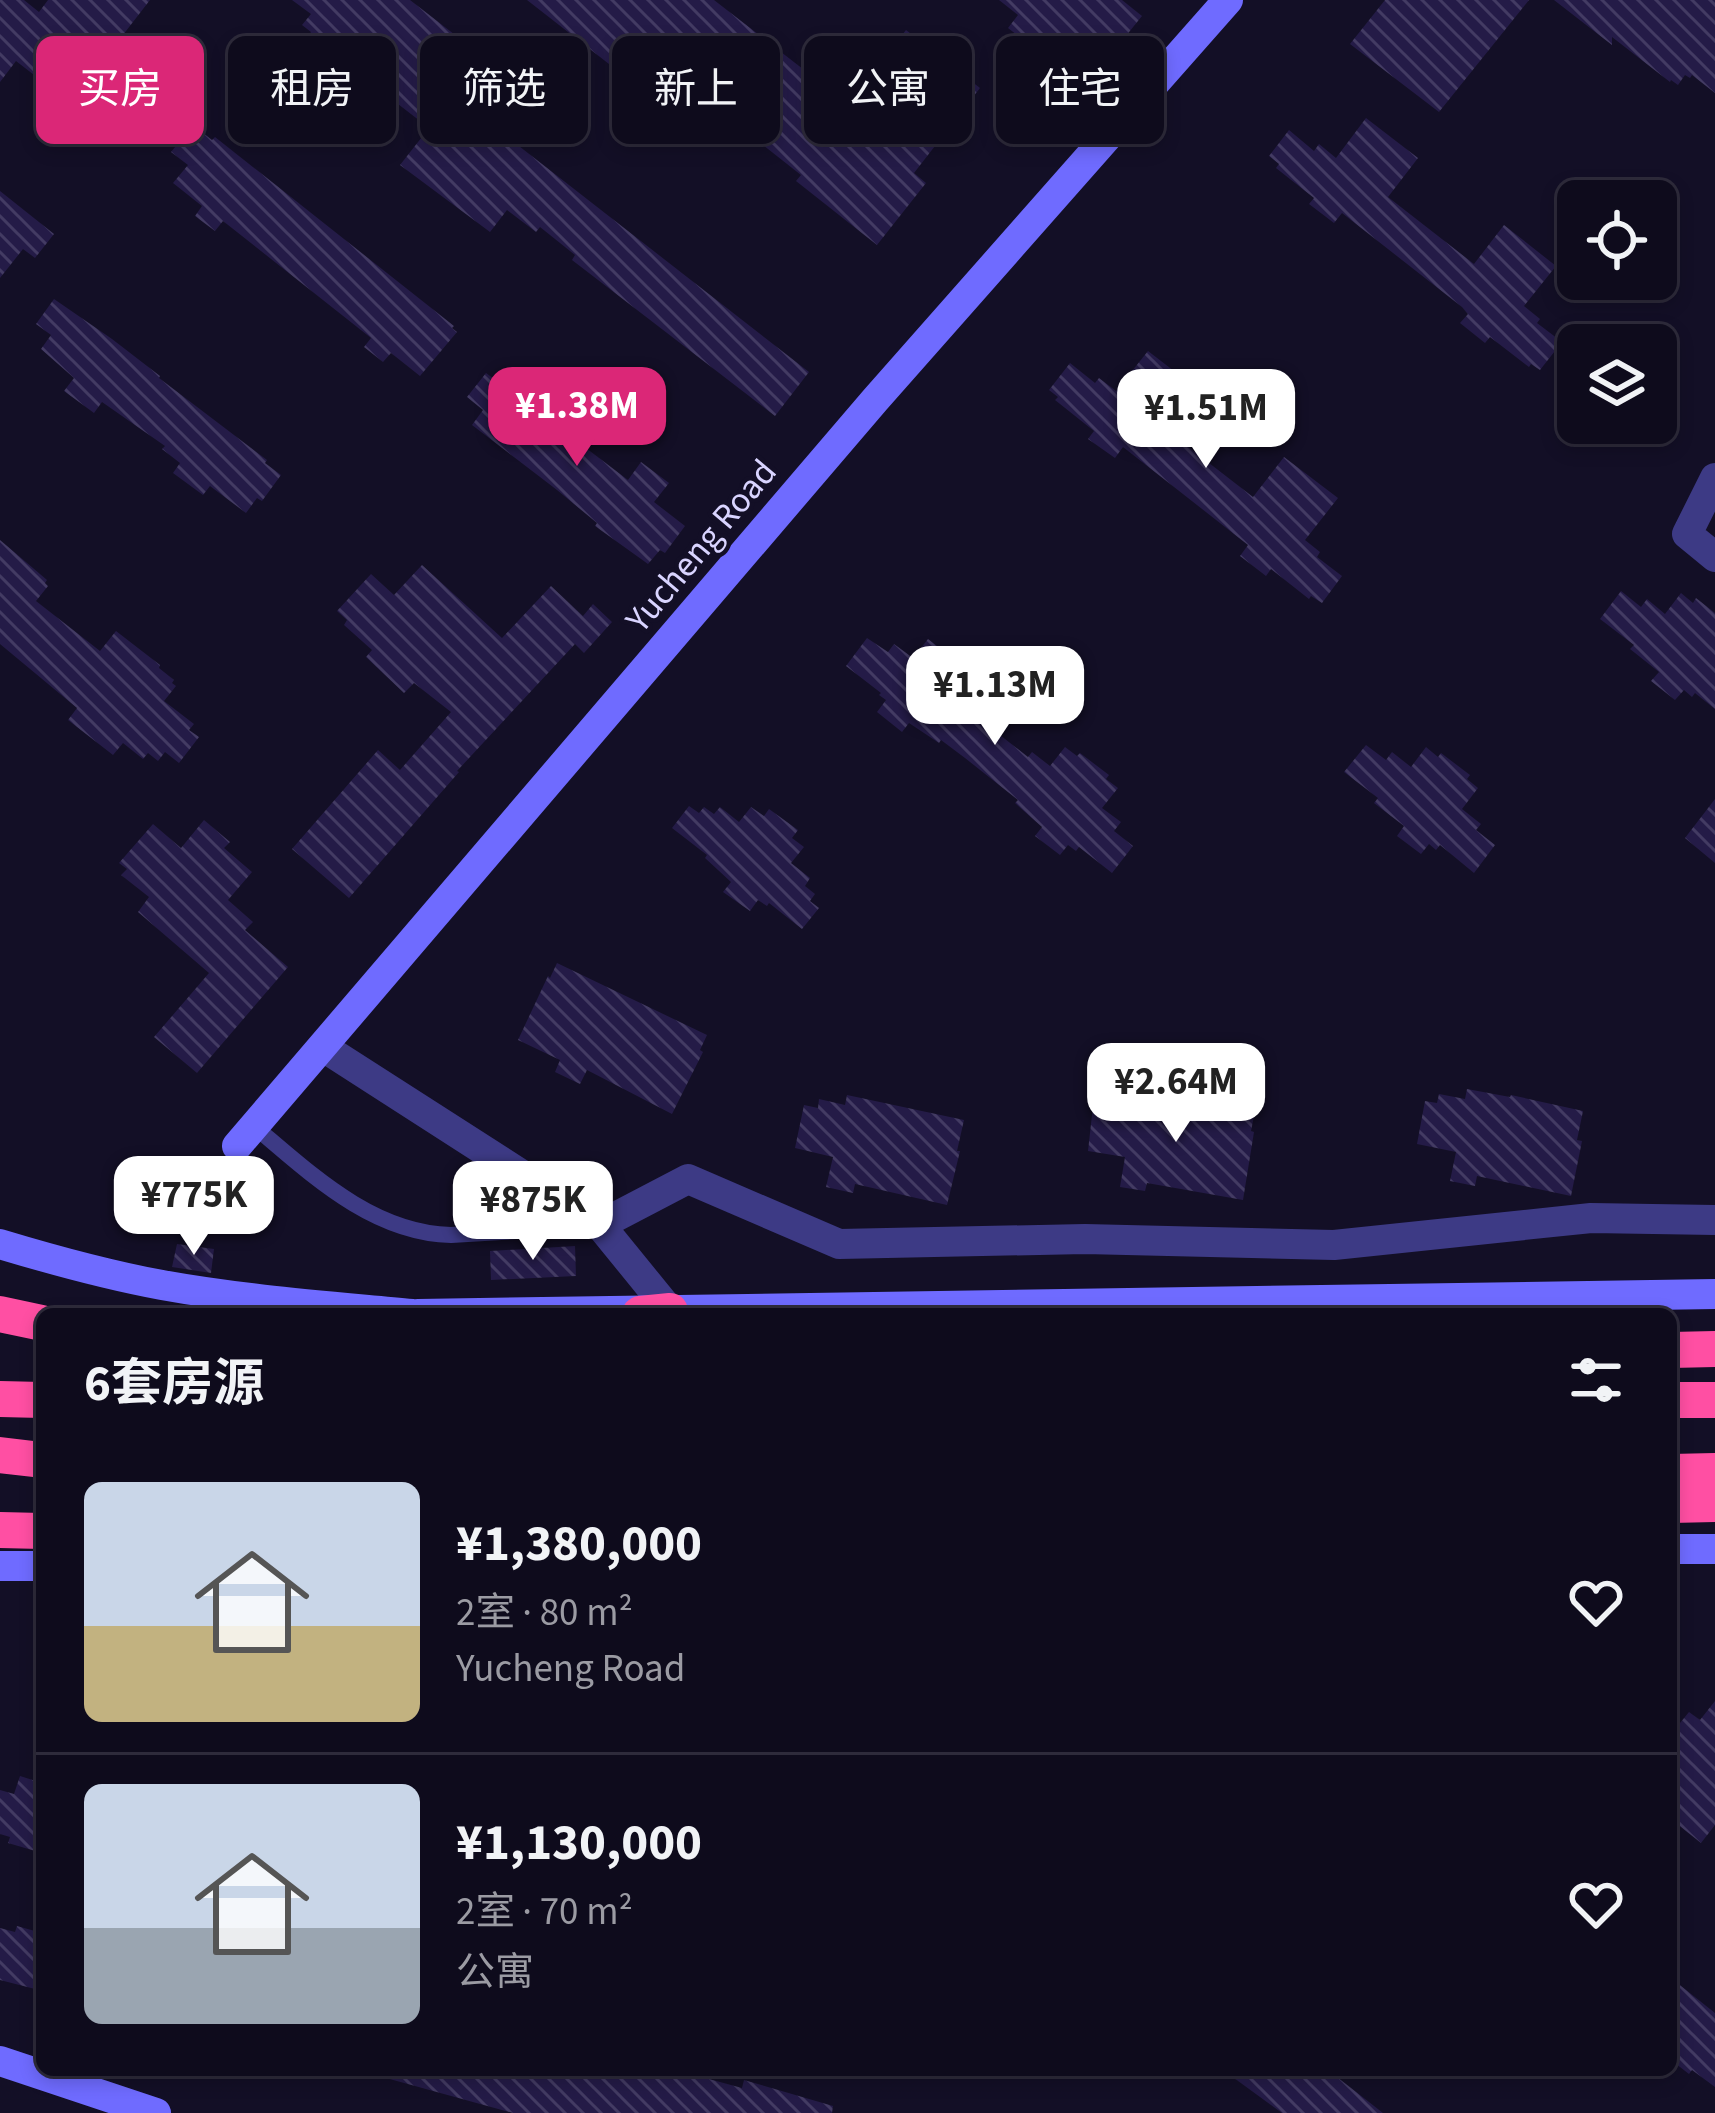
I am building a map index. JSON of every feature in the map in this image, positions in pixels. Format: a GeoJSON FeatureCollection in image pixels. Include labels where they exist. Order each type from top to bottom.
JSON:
{"type":"FeatureCollection","features":[{"type":"Feature","properties":{"kind":"highway"},"geometry":{"type":"LineString","coordinates":[[0,1314],[36,1322]]}},
{"type":"Feature","properties":{"kind":"highway"},"geometry":{"type":"LineString","coordinates":[[0,1336],[36,1337]]}},
{"type":"Feature","properties":{"kind":"highway"},"geometry":{"type":"LineString","coordinates":[[1677,1350],[1715,1349]]}},
{"type":"Feature","properties":{"kind":"highway"},"geometry":{"type":"LineString","coordinates":[[0,1399],[36,1400]]}},
{"type":"Feature","properties":{"kind":"highway"},"geometry":{"type":"LineString","coordinates":[[1677,1400],[1715,1400]]}},
{"type":"Feature","properties":{"kind":"highway"},"geometry":{"type":"LineString","coordinates":[[0,1455],[36,1459]]}},
{"type":"Feature","properties":{"kind":"highway"},"geometry":{"type":"LineString","coordinates":[[1677,1472],[1715,1471]]}},
{"type":"Feature","properties":{"kind":"highway"},"geometry":{"type":"LineString","coordinates":[[1677,1505],[1715,1504]]}},
{"type":"Feature","properties":{"kind":"highway"},"geometry":{"type":"LineString","coordinates":[[0,1530],[36,1531]]}},
{"type":"Feature","properties":{"kind":"street","name":"Yucheng Road"},"geometry":{"type":"LineString","coordinates":[[245,1136],[874,400],[1228,0]]}},
{"type":"Feature","properties":{"kind":"street"},"geometry":{"type":"LineString","coordinates":[[1715,478],[1688,534],[1715,557]]}},
{"type":"Feature","properties":{"kind":"street"},"geometry":{"type":"LineString","coordinates":[[323,1047],[600,1226],[652,1308]]}},
{"type":"Feature","properties":{"kind":"street"},"geometry":{"type":"LineString","coordinates":[[600,1226],[688,1179],[839,1244],[1085,1239],[1334,1245],[1591,1218],[1715,1220]]}},
{"type":"Feature","properties":{"kind":"street"},"geometry":{"type":"LineString","coordinates":[[0,1244],[160,1285],[351,1308]]}},
{"type":"Feature","properties":{"kind":"street"},"geometry":{"type":"LineString","coordinates":[[820,1308],[1715,1294]]}},
{"type":"Feature","properties":{"kind":"street"},"geometry":{"type":"LineString","coordinates":[[1677,1550],[1715,1549]]}},
{"type":"Feature","properties":{"kind":"street"},"geometry":{"type":"LineString","coordinates":[[0,1566],[36,1566]]}},
{"type":"Feature","properties":{"kind":"street"},"geometry":{"type":"LineString","coordinates":[[0,2060],[36,2072]]}},
{"type":"Feature","properties":{"kind":"street"},"geometry":{"type":"LineString","coordinates":[[47,2076],[156,2113]]}},
{"type":"Feature","properties":{"kind":"lane"},"geometry":{"type":"LineString","coordinates":[[245,1136],[305,1168],[355,1205],[430,1235],[600,1226]]}},
{"type":"Feature","properties":{"kind":"building"},"geometry":{"type":"Polygon","coordinates":[[[0,0],[24,0],[39,12],[48,0],[150,0],[122,36],[36,36],[36,76],[16,61],[0,82],[0,0]]]}},
{"type":"Feature","properties":{"kind":"building"},"geometry":{"type":"Polygon","coordinates":[[[292,0],[410,0],[456,36],[420,36],[420,121],[396,102],[396,36],[310,36],[302,25],[311,14],[292,0]]]}},
{"type":"Feature","properties":{"kind":"building"},"geometry":{"type":"Polygon","coordinates":[[[527,0],[714,0],[760,36],[612,36],[612,66],[588,48],[588,36],[573,36],[527,0]]]}},
{"type":"Feature","properties":{"kind":"building"},"geometry":{"type":"Polygon","coordinates":[[[999,0],[1122,0],[1142,16],[1126,36],[1018,36],[1008,28],[1018,15],[999,0]]]}},
{"type":"Feature","properties":{"kind":"building"},"geometry":{"type":"Polygon","coordinates":[[[1385,0],[1529,0],[1439,112],[1350,44],[1385,0]]]}},
{"type":"Feature","properties":{"kind":"building"},"geometry":{"type":"Polygon","coordinates":[[[1554,0],[1715,0],[1715,93],[1692,75],[1685,75],[1678,85],[1670,82],[1554,0]]]}},
{"type":"Feature","properties":{"kind":"building"},"geometry":{"type":"Polygon","coordinates":[[[780,51],[804,70],[804,144],[937,144],[914,173],[926,183],[877,245],[796,181],[801,175],[762,144],[780,144],[780,51]]]}},
{"type":"Feature","properties":{"kind":"building"},"geometry":{"type":"Polygon","coordinates":[[[1366,118],[1418,158],[1388,197],[1474,264],[1504,225],[1556,266],[1524,306],[1557,338],[1557,348],[1540,370],[1490,337],[1485,343],[1460,323],[1468,314],[1462,307],[1342,213],[1334,223],[1309,204],[1314,198],[1276,168],[1279,164],[1269,156],[1289,130],[1314,151],[1319,144],[1336,158],[1366,118]]]}},
{"type":"Feature","properties":{"kind":"building"},"geometry":{"type":"Polygon","coordinates":[[[204,134],[212,140],[215,137],[457,332],[420,376],[391,353],[383,362],[364,347],[371,338],[223,221],[215,231],[195,216],[202,206],[173,183],[188,165],[171,152],[178,144],[204,144],[204,134]]]}},
{"type":"Feature","properties":{"kind":"building"},"geometry":{"type":"Polygon","coordinates":[[[420,139],[420,144],[516,144],[809,372],[775,416],[572,260],[575,255],[540,227],[536,232],[507,210],[490,232],[400,165],[420,139]]]}},
{"type":"Feature","properties":{"kind":"building"},"geometry":{"type":"Polygon","coordinates":[[[0,191],[54,234],[35,258],[23,249],[0,278],[0,191]]]}},
{"type":"Feature","properties":{"kind":"building"},"geometry":{"type":"Polygon","coordinates":[[[54,299],[267,460],[281,475],[262,501],[257,498],[246,513],[210,486],[203,495],[173,473],[180,463],[162,449],[165,446],[102,402],[94,413],[64,391],[74,378],[41,349],[51,335],[36,324],[54,299]]]}},
{"type":"Feature","properties":{"kind":"building"},"geometry":{"type":"Polygon","coordinates":[[[1148,351],[1200,391],[1169,432],[1253,497],[1284,457],[1338,498],[1305,540],[1320,552],[1317,557],[1342,576],[1322,603],[1309,599],[1271,569],[1266,576],[1240,556],[1248,545],[1123,447],[1115,458],[1088,439],[1094,431],[1049,390],[1070,363],[1095,383],[1099,378],[1116,391],[1148,351]]]}},
{"type":"Feature","properties":{"kind":"building"},"geometry":{"type":"Polygon","coordinates":[[[486,373],[535,409],[550,389],[576,409],[561,429],[628,480],[641,462],[669,483],[654,502],[685,526],[665,553],[660,550],[648,564],[472,425],[483,410],[467,397],[486,373]]]}},
{"type":"Feature","properties":{"kind":"building"},"geometry":{"type":"Polygon","coordinates":[[[0,540],[47,580],[48,586],[36,601],[100,651],[116,631],[174,680],[176,686],[164,701],[194,724],[189,730],[199,737],[179,763],[165,752],[158,761],[148,753],[143,759],[123,743],[113,755],[68,720],[77,708],[0,644],[0,540]]]}},
{"type":"Feature","properties":{"kind":"building"},"geometry":{"type":"Polygon","coordinates":[[[422,565],[502,638],[551,586],[583,616],[593,604],[612,622],[584,653],[575,644],[457,771],[349,898],[292,849],[378,750],[400,770],[451,712],[414,683],[404,693],[366,657],[372,650],[344,625],[347,620],[337,611],[371,574],[394,595],[422,565]]]}},
{"type":"Feature","properties":{"kind":"building"},"geometry":{"type":"Polygon","coordinates":[[[1621,591],[1641,607],[1647,599],[1665,614],[1681,593],[1715,613],[1715,709],[1684,690],[1675,700],[1651,681],[1659,672],[1630,649],[1634,645],[1600,619],[1621,591]]]}},
{"type":"Feature","properties":{"kind":"building"},"geometry":{"type":"Polygon","coordinates":[[[867,638],[888,652],[894,644],[913,658],[928,639],[943,646],[981,681],[966,700],[985,715],[981,720],[1028,757],[1032,752],[1050,766],[1065,747],[1109,775],[1106,779],[1118,788],[1102,808],[1121,822],[1114,831],[1133,846],[1112,873],[1079,847],[1076,851],[1068,845],[1060,855],[1035,836],[1042,827],[1015,803],[1018,800],[965,758],[909,723],[902,732],[877,712],[886,700],[846,666],[867,638]]]}},
{"type":"Feature","properties":{"kind":"building"},"geometry":{"type":"Polygon","coordinates":[[[1366,745],[1386,760],[1392,752],[1411,767],[1426,747],[1470,775],[1467,779],[1478,788],[1462,809],[1481,824],[1476,830],[1495,845],[1474,873],[1440,845],[1436,850],[1429,844],[1421,854],[1397,836],[1404,826],[1344,772],[1366,745]]]}},
{"type":"Feature","properties":{"kind":"building"},"geometry":{"type":"Polygon","coordinates":[[[1715,799],[1715,863],[1685,838],[1715,799]]]}},
{"type":"Feature","properties":{"kind":"building"},"geometry":{"type":"Polygon","coordinates":[[[689,806],[699,813],[704,807],[714,814],[720,807],[739,822],[751,807],[764,816],[769,809],[798,830],[792,838],[804,847],[791,863],[810,878],[805,886],[815,894],[810,901],[819,908],[802,929],[769,903],[758,900],[750,911],[723,892],[731,882],[707,855],[672,828],[689,806]]]}},
{"type":"Feature","properties":{"kind":"building"},"geometry":{"type":"Polygon","coordinates":[[[204,820],[230,842],[224,848],[252,872],[228,900],[253,922],[245,930],[288,967],[197,1073],[154,1037],[209,973],[138,912],[149,897],[121,875],[127,869],[119,863],[153,824],[181,848],[204,820]]]}},
{"type":"Feature","properties":{"kind":"building"},"geometry":{"type":"Polygon","coordinates":[[[557,963],[707,1035],[672,1114],[587,1070],[580,1084],[555,1072],[560,1060],[518,1040],[557,963]]]}},
{"type":"Feature","properties":{"kind":"building"},"geometry":{"type":"Polygon","coordinates":[[[1467,1089],[1583,1111],[1571,1196],[1477,1176],[1475,1186],[1450,1181],[1456,1152],[1417,1144],[1425,1101],[1437,1103],[1439,1094],[1465,1099],[1467,1089]]]}},
{"type":"Feature","properties":{"kind":"building"},"geometry":{"type":"Polygon","coordinates":[[[847,1095],[964,1120],[947,1205],[855,1184],[853,1193],[826,1187],[833,1157],[795,1148],[804,1105],[818,1108],[819,1099],[845,1105],[847,1095]]]}},
{"type":"Feature","properties":{"kind":"building"},"geometry":{"type":"Polygon","coordinates":[[[1138,1095],[1254,1116],[1243,1200],[1147,1183],[1145,1191],[1120,1187],[1125,1157],[1088,1151],[1093,1106],[1109,1109],[1110,1100],[1136,1104],[1138,1095]]]}},
{"type":"Feature","properties":{"kind":"building"},"geometry":{"type":"Polygon","coordinates":[[[177,1244],[214,1249],[211,1273],[172,1267],[177,1244]]]}},
{"type":"Feature","properties":{"kind":"building"},"geometry":{"type":"Polygon","coordinates":[[[575,1246],[576,1276],[491,1280],[490,1251],[575,1246]]]}},
{"type":"Feature","properties":{"kind":"building"},"geometry":{"type":"Polygon","coordinates":[[[1715,1701],[1715,1825],[1701,1843],[1677,1824],[1677,1727],[1689,1712],[1700,1720],[1715,1701]]]}},
{"type":"Feature","properties":{"kind":"building"},"geometry":{"type":"Polygon","coordinates":[[[20,1776],[36,1781],[36,1851],[8,1843],[10,1837],[0,1834],[0,1790],[14,1794],[20,1776]]]}},
{"type":"Feature","properties":{"kind":"building"},"geometry":{"type":"Polygon","coordinates":[[[17,1926],[36,1931],[35,1989],[0,1980],[0,1928],[15,1932],[17,1926]]]}},
{"type":"Feature","properties":{"kind":"building"},"geometry":{"type":"Polygon","coordinates":[[[1677,1983],[1715,2013],[1715,2087],[1692,2070],[1689,2074],[1677,2065],[1677,1983]]]}},
{"type":"Feature","properties":{"kind":"building"},"geometry":{"type":"Polygon","coordinates":[[[698,2076],[742,2088],[744,2080],[833,2106],[832,2113],[513,2113],[386,2078],[698,2076]]]}},
{"type":"Feature","properties":{"kind":"building"},"geometry":{"type":"Polygon","coordinates":[[[1231,2076],[1336,2076],[1383,2113],[1282,2113],[1231,2076]]]}}]}
